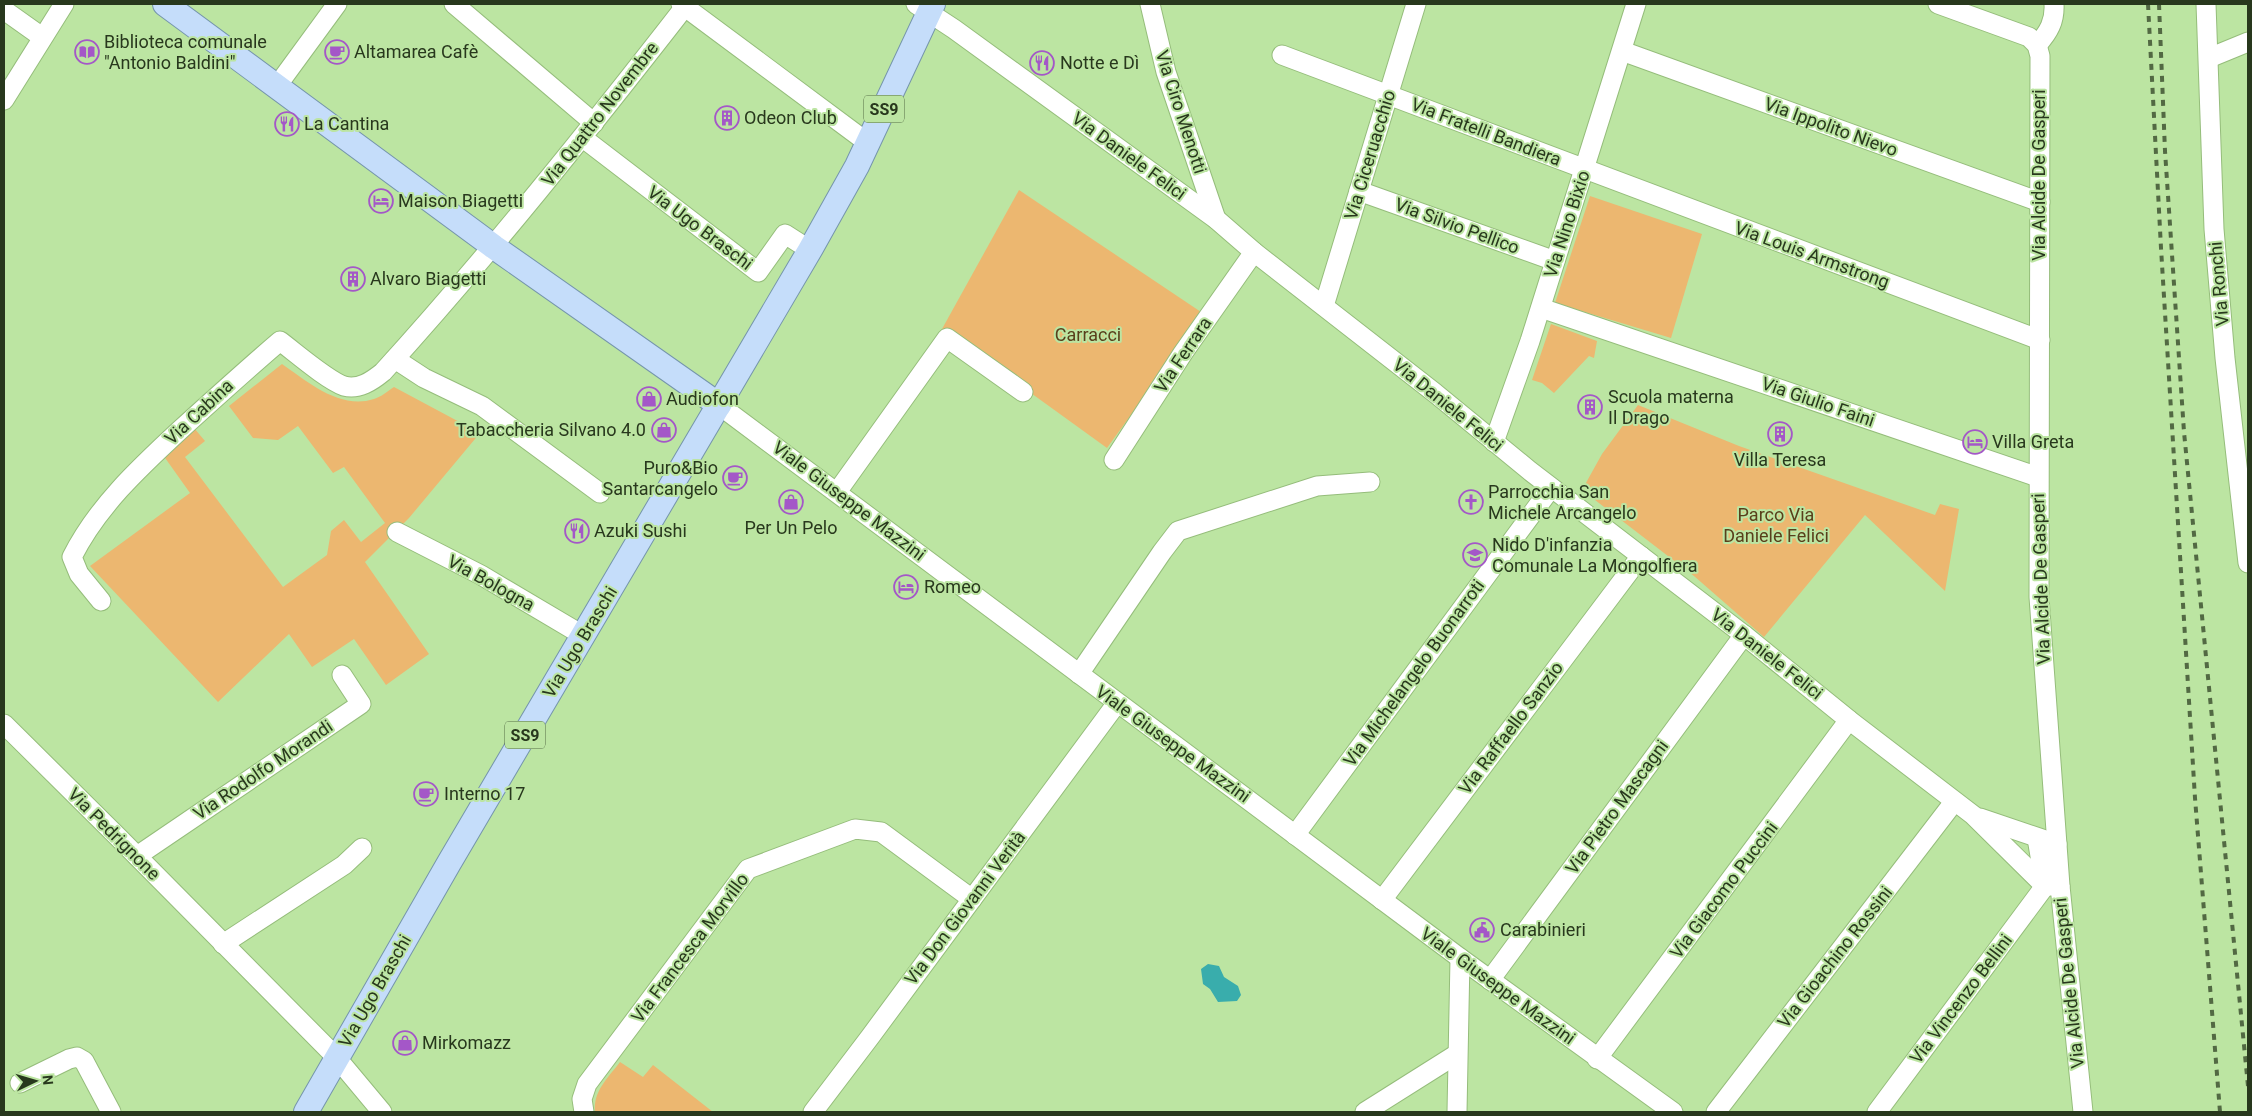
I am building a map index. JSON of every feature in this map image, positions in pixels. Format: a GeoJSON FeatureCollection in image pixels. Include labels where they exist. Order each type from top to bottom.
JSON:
{"type":"FeatureCollection","features":[{"type":"Feature","properties":{"kind":"main road","name":"Viale Giuseppe Mazzini"},"geometry":{"type":"LineString","coordinates":[[165,4],[494,247],[719,405]]}},
{"type":"Feature","properties":{"kind":"main road","name":"Via Ugo Braschi"},"geometry":{"type":"LineString","coordinates":[[306,1112],[336,1057],[810,250],[868,143],[926,6]]}},
{"type":"Feature","properties":{"kind":"street"},"geometry":{"type":"LineString","coordinates":[[4,100],[64,4]]}},
{"type":"Feature","properties":{"kind":"street"},"geometry":{"type":"LineString","coordinates":[[277,86],[337,4]]}},
{"type":"Feature","properties":{"kind":"street"},"geometry":{"type":"LineString","coordinates":[[454,4],[589,131]]}},
{"type":"Feature","properties":{"kind":"street","name":"Via Ciro Menotti"},"geometry":{"type":"LineString","coordinates":[[1150,4],[1166,72],[1216,219]]}},
{"type":"Feature","properties":{"kind":"street","name":"Via Ciceruacchio"},"geometry":{"type":"LineString","coordinates":[[1324,306],[1416,4]]}},
{"type":"Feature","properties":{"kind":"street","name":"Via Nino Bixio"},"geometry":{"type":"LineString","coordinates":[[1494,442],[1541,308],[1636,4]]}},
{"type":"Feature","properties":{"kind":"street"},"geometry":{"type":"LineString","coordinates":[[1938,4],[2023,34],[2030,37],[2038,45],[2045,37],[2054,18],[2054,4]]}},
{"type":"Feature","properties":{"kind":"street","name":"Via Ronchi"},"geometry":{"type":"LineString","coordinates":[[2206,4],[2214,229],[2225,358],[2248,564]]}},
{"type":"Feature","properties":{"kind":"street"},"geometry":{"type":"LineString","coordinates":[[684,5],[868,143]]}},
{"type":"Feature","properties":{"kind":"street","name":"Via Quattro Novembre"},"geometry":{"type":"LineString","coordinates":[[494,247],[589,131],[684,5]]}},
{"type":"Feature","properties":{"kind":"street","name":"Via Daniele Felici"},"geometry":{"type":"LineString","coordinates":[[926,6],[1216,219],[1254,252],[1551,488],[1744,635],[1849,720],[1973,815],[2052,886]]}},
{"type":"Feature","properties":{"kind":"street"},"geometry":{"type":"LineString","coordinates":[[4,10],[42,37]]}},
{"type":"Feature","properties":{"kind":"street"},"geometry":{"type":"LineString","coordinates":[[2209,58],[2248,42]]}},
{"type":"Feature","properties":{"kind":"street","name":"Via Alcide De Gasperi"},"geometry":{"type":"LineString","coordinates":[[2038,45],[2040,56],[2039,597],[2056,844],[2052,886],[2083,1112]]}},
{"type":"Feature","properties":{"kind":"street","name":"Via Ippolito Nievo"},"geometry":{"type":"LineString","coordinates":[[1622,51],[2040,202]]}},
{"type":"Feature","properties":{"kind":"street","name":"Via Fratelli Bandiera"},"geometry":{"type":"LineString","coordinates":[[1282,54],[1584,169]]}},
{"type":"Feature","properties":{"kind":"street","name":"Via Ugo Braschi"},"geometry":{"type":"LineString","coordinates":[[589,131],[758,272],[785,234],[810,250]]}},
{"type":"Feature","properties":{"kind":"street","name":"Via Louis Armstrong"},"geometry":{"type":"LineString","coordinates":[[1584,169],[2040,340]]}},
{"type":"Feature","properties":{"kind":"street","name":"Via Silvio Pellico"},"geometry":{"type":"LineString","coordinates":[[1359,191],[1555,261]]}},
{"type":"Feature","properties":{"kind":"street","name":"Via Cabina"},"geometry":{"type":"LineString","coordinates":[[101,601],[79,574],[72,558],[84,534],[130,476],[235,380],[280,341],[345,386],[359,386],[372,381],[395,359],[494,247]]}},
{"type":"Feature","properties":{"kind":"street","name":"Via Ferrara"},"geometry":{"type":"LineString","coordinates":[[1114,460],[1184,353],[1254,252]]}},
{"type":"Feature","properties":{"kind":"street","name":"Via Giulio Faini"},"geometry":{"type":"LineString","coordinates":[[1541,308],[2038,477]]}},
{"type":"Feature","properties":{"kind":"street"},"geometry":{"type":"LineString","coordinates":[[837,492],[947,338],[1022,392]]}},
{"type":"Feature","properties":{"kind":"street"},"geometry":{"type":"LineString","coordinates":[[395,359],[424,378],[482,406],[600,492]]}},
{"type":"Feature","properties":{"kind":"street","name":"Viale Giuseppe Mazzini"},"geometry":{"type":"LineString","coordinates":[[719,405],[1460,958],[1597,1059],[1673,1112]]}},
{"type":"Feature","properties":{"kind":"street"},"geometry":{"type":"LineString","coordinates":[[1080,674],[1178,531],[1317,486],[1370,482]]}},
{"type":"Feature","properties":{"kind":"street","name":"Via Michelangelo Buonarroti"},"geometry":{"type":"LineString","coordinates":[[1295,835],[1551,488]]}},
{"type":"Feature","properties":{"kind":"street","name":"Via Bologna"},"geometry":{"type":"LineString","coordinates":[[397,532],[481,575],[584,636]]}},
{"type":"Feature","properties":{"kind":"street","name":"Via Raffaello Sanzio"},"geometry":{"type":"LineString","coordinates":[[1382,900],[1640,556]]}},
{"type":"Feature","properties":{"kind":"street","name":"Via Pietro Mascagni"},"geometry":{"type":"LineString","coordinates":[[1490,980],[1744,635]]}},
{"type":"Feature","properties":{"kind":"street","name":"Via Rodolfo Morandi"},"geometry":{"type":"LineString","coordinates":[[137,856],[361,704],[342,675]]}},
{"type":"Feature","properties":{"kind":"street","name":"Via Don Giovanni Verità"},"geometry":{"type":"LineString","coordinates":[[813,1112],[1117,703]]}},
{"type":"Feature","properties":{"kind":"street","name":"Via Giacomo Puccini"},"geometry":{"type":"LineString","coordinates":[[1597,1059],[1849,720]]}},
{"type":"Feature","properties":{"kind":"street","name":"Via Pedrignone"},"geometry":{"type":"LineString","coordinates":[[4,724],[336,1057],[382,1112]]}},
{"type":"Feature","properties":{"kind":"street","name":"Via Gioachino Rossini"},"geometry":{"type":"LineString","coordinates":[[1716,1112],[1954,802]]}},
{"type":"Feature","properties":{"kind":"street","name":"Via Daniele Felici"},"geometry":{"type":"LineString","coordinates":[[1973,815],[2056,844]]}},
{"type":"Feature","properties":{"kind":"street","name":"Via Francesca Morvillo"},"geometry":{"type":"LineString","coordinates":[[584,1112],[582,1099],[587,1084],[748,869],[855,829],[881,832],[972,899]]}},
{"type":"Feature","properties":{"kind":"street"},"geometry":{"type":"LineString","coordinates":[[2037,838],[2041,860],[2052,886]]}},
{"type":"Feature","properties":{"kind":"street"},"geometry":{"type":"LineString","coordinates":[[223,944],[344,865],[362,848]]}},
{"type":"Feature","properties":{"kind":"street","name":"Via Vincenzo Bellini"},"geometry":{"type":"LineString","coordinates":[[1877,1112],[2052,886]]}},
{"type":"Feature","properties":{"kind":"street"},"geometry":{"type":"LineString","coordinates":[[1457,1112],[1460,958]]}},
{"type":"Feature","properties":{"kind":"street"},"geometry":{"type":"LineString","coordinates":[[1365,1112],[1457,1054]]}},
{"type":"Feature","properties":{"kind":"street"},"geometry":{"type":"LineString","coordinates":[[20,1083],[69,1058],[77,1056],[82,1058],[111,1112]]}},
{"type":"Feature","properties":{"kind":"green space","name":"Carracci"},"geometry":{"type":"Polygon","coordinates":[[[1019,190],[1204,314],[1107,448],[942,329],[1019,190]]]}},
{"type":"Feature","properties":{"kind":"green space"},"geometry":{"type":"Polygon","coordinates":[[[1590,196],[1702,234],[1671,338],[1555,303],[1590,196]]]}},
{"type":"Feature","properties":{"kind":"green space"},"geometry":{"type":"Polygon","coordinates":[[[1551,324],[1597,341],[1594,358],[1589,356],[1554,393],[1542,383],[1532,380],[1551,324]]]}},
{"type":"Feature","properties":{"kind":"green space"},"geometry":{"type":"Polygon","coordinates":[[[282,364],[314,386],[337,398],[349,401],[374,399],[394,387],[480,433],[409,518],[365,562],[429,654],[386,685],[354,639],[312,667],[289,634],[218,702],[90,566],[190,493],[163,455],[194,428],[205,441],[185,457],[283,587],[327,555],[331,531],[344,520],[361,542],[385,523],[344,467],[333,473],[298,426],[278,440],[253,438],[229,406],[282,364]]]}},
{"type":"Feature","properties":{"kind":"green space","name":"Parco Via Daniele Felici"},"geometry":{"type":"Polygon","coordinates":[[[1638,405],[1739,446],[1935,515],[1940,504],[1959,509],[1945,591],[1865,515],[1764,637],[1694,576],[1582,490],[1602,454],[1638,405]]]}},
{"type":"Feature","properties":{"kind":"green space"},"geometry":{"type":"Polygon","coordinates":[[[620,1062],[643,1077],[653,1065],[713,1112],[595,1112],[596,1098],[599,1091],[620,1062]]]}},
{"type":"Feature","properties":{"kind":"water"},"geometry":{"type":"Polygon","coordinates":[[[1208,964],[1219,966],[1224,977],[1238,986],[1241,995],[1237,1001],[1218,1002],[1210,989],[1203,984],[1201,969],[1208,964]]]}},
{"type":"Feature","properties":{"kind":"railway"},"geometry":{"type":"LineString","coordinates":[[2148,4],[2195,798],[2220,1112]]}},
{"type":"Feature","properties":{"kind":"railway"},"geometry":{"type":"LineString","coordinates":[[2159,4],[2165,151],[2184,432],[2248,1086]]}},
{"type":"Feature","properties":{"kind":"place","name":"Biblioteca comunale \"Antonio Baldini\""},"geometry":{"type":"Point","coordinates":[87,52]}},
{"type":"Feature","properties":{"kind":"place","name":"Altamarea Cafè"},"geometry":{"type":"Point","coordinates":[337,52]}},
{"type":"Feature","properties":{"kind":"place","name":"Notte e Dì"},"geometry":{"type":"Point","coordinates":[1042,63]}},
{"type":"Feature","properties":{"kind":"place","name":"Odeon Club"},"geometry":{"type":"Point","coordinates":[727,118]}},
{"type":"Feature","properties":{"kind":"place","name":"La Cantina"},"geometry":{"type":"Point","coordinates":[287,124]}},
{"type":"Feature","properties":{"kind":"place","name":"Maison Biagetti"},"geometry":{"type":"Point","coordinates":[381,201]}},
{"type":"Feature","properties":{"kind":"place","name":"Alvaro Biagetti"},"geometry":{"type":"Point","coordinates":[353,279]}},
{"type":"Feature","properties":{"kind":"place","name":"Audiofon"},"geometry":{"type":"Point","coordinates":[649,399]}},
{"type":"Feature","properties":{"kind":"place","name":"Scuola materna Il Drago"},"geometry":{"type":"Point","coordinates":[1590,407]}},
{"type":"Feature","properties":{"kind":"place","name":"Tabaccheria Silvano 4.0"},"geometry":{"type":"Point","coordinates":[664,430]}},
{"type":"Feature","properties":{"kind":"place","name":"Villa Teresa"},"geometry":{"type":"Point","coordinates":[1780,434]}},
{"type":"Feature","properties":{"kind":"place","name":"Villa Greta"},"geometry":{"type":"Point","coordinates":[1975,442]}},
{"type":"Feature","properties":{"kind":"place","name":"Puro&Bio Santarcangelo"},"geometry":{"type":"Point","coordinates":[735,478]}},
{"type":"Feature","properties":{"kind":"place","name":"Per Un Pelo"},"geometry":{"type":"Point","coordinates":[791,502]}},
{"type":"Feature","properties":{"kind":"place","name":"Parrocchia San Michele Arcangelo"},"geometry":{"type":"Point","coordinates":[1471,502]}},
{"type":"Feature","properties":{"kind":"place","name":"Azuki Sushi"},"geometry":{"type":"Point","coordinates":[577,531]}},
{"type":"Feature","properties":{"kind":"place","name":"Nido D'infanzia Comunale La Mongolfiera"},"geometry":{"type":"Point","coordinates":[1475,555]}},
{"type":"Feature","properties":{"kind":"place","name":"Romeo"},"geometry":{"type":"Point","coordinates":[906,587]}},
{"type":"Feature","properties":{"kind":"place","name":"Interno 17"},"geometry":{"type":"Point","coordinates":[426,794]}},
{"type":"Feature","properties":{"kind":"place","name":"Carabinieri"},"geometry":{"type":"Point","coordinates":[1482,930]}},
{"type":"Feature","properties":{"kind":"place","name":"Mirkomazz"},"geometry":{"type":"Point","coordinates":[405,1043]}}]}
